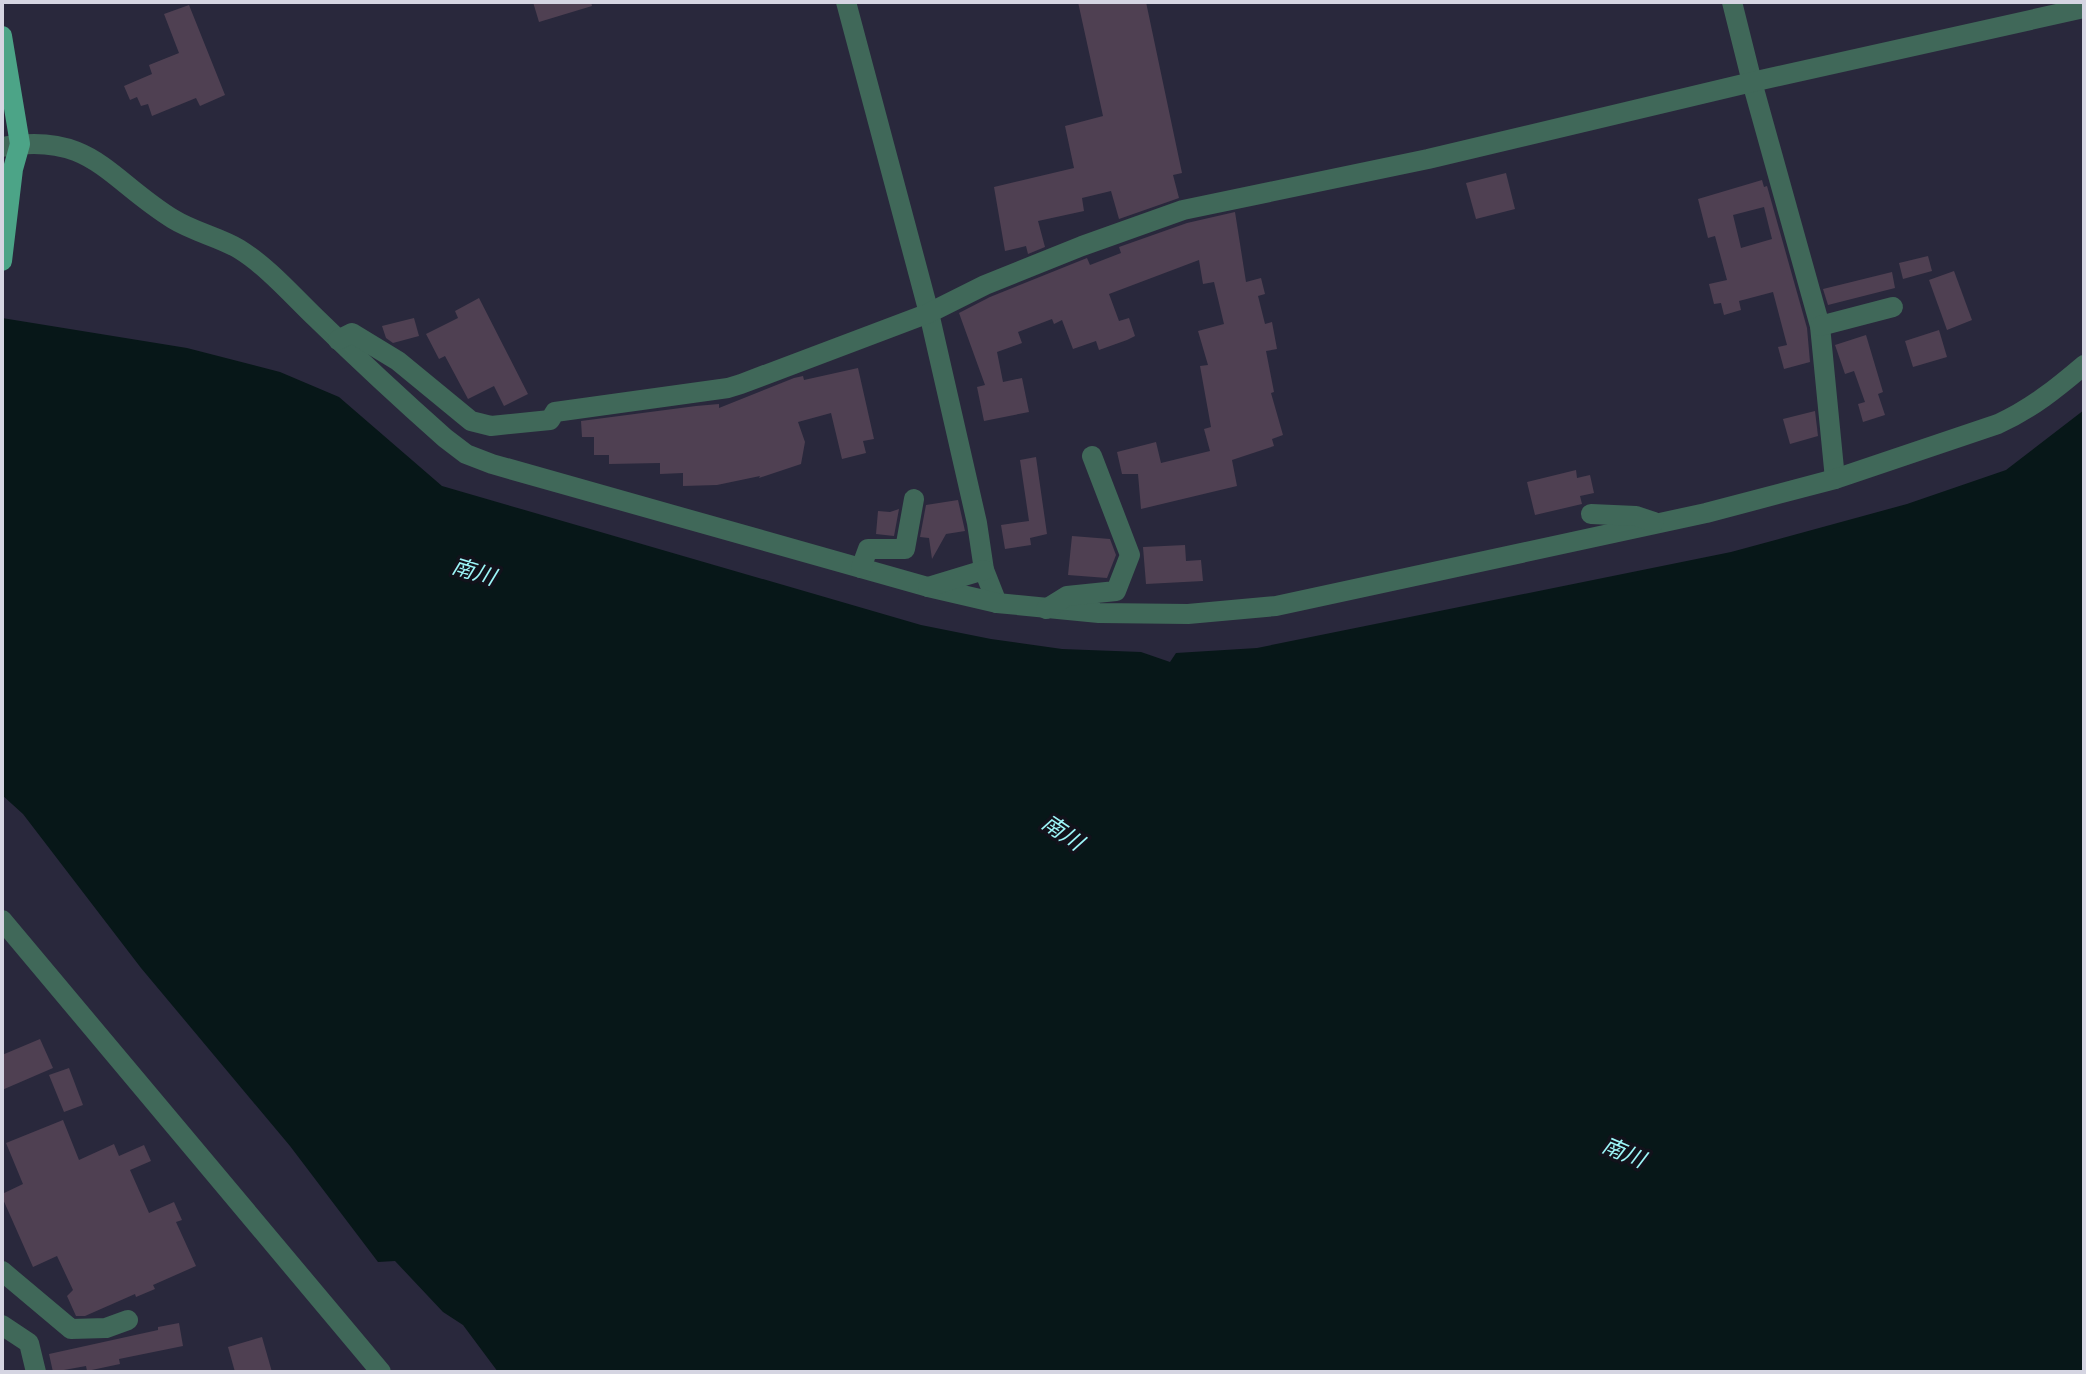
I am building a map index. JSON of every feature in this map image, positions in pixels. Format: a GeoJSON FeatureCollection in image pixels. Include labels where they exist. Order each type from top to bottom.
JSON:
{"type":"FeatureCollection","features":[{"type":"Feature","properties":{"kind":"main road"},"geometry":{"type":"LineString","coordinates":[[2,36],[13,169],[2,261]]}},
{"type":"Feature","properties":{"kind":"street"},"geometry":{"type":"LineString","coordinates":[[846,2],[929,313],[977,523],[984,570],[997,603]]}},
{"type":"Feature","properties":{"kind":"street"},"geometry":{"type":"LineString","coordinates":[[1732,2],[1820,326],[1835,479]]}},
{"type":"Feature","properties":{"kind":"street"},"geometry":{"type":"LineString","coordinates":[[338,340],[352,333],[398,361],[471,421],[491,426],[550,420],[555,412],[728,388],[929,313],[999,279],[1183,210],[1428,159],[2084,8]]}},
{"type":"Feature","properties":{"kind":"street"},"geometry":{"type":"LineString","coordinates":[[11,145],[51,144],[79,152],[105,165],[172,219],[238,249],[466,454],[492,464],[928,587],[997,603],[1046,609],[1188,614],[1276,606],[1658,524],[1835,479],[2022,413],[2084,365]]}},
{"type":"Feature","properties":{"kind":"street"},"geometry":{"type":"LineString","coordinates":[[1820,326],[1893,307]]}},
{"type":"Feature","properties":{"kind":"street"},"geometry":{"type":"LineString","coordinates":[[1046,609],[1067,596],[1116,591],[1130,555],[1092,456]]}},
{"type":"Feature","properties":{"kind":"street"},"geometry":{"type":"LineString","coordinates":[[861,568],[868,549],[905,549],[914,499]]}},
{"type":"Feature","properties":{"kind":"street"},"geometry":{"type":"LineString","coordinates":[[1591,514],[1636,516],[1658,524]]}},
{"type":"Feature","properties":{"kind":"street"},"geometry":{"type":"LineString","coordinates":[[928,587],[984,570]]}},
{"type":"Feature","properties":{"kind":"street"},"geometry":{"type":"LineString","coordinates":[[2,920],[381,1372]]}},
{"type":"Feature","properties":{"kind":"street"},"geometry":{"type":"LineString","coordinates":[[2,1271],[71,1329],[106,1328],[128,1320]]}},
{"type":"Feature","properties":{"kind":"street"},"geometry":{"type":"LineString","coordinates":[[2,1325],[29,1343],[36,1372]]}},
{"type":"Feature","properties":{"kind":"water","name":"南川"},"geometry":{"type":"Polygon","coordinates":[[[2,318],[187,348],[280,372],[339,397],[442,486],[921,625],[1062,649],[1141,652],[1170,662],[1176,653],[1257,648],[1731,552],[1907,504],[2006,470],[2084,410],[2084,1372],[498,1372],[463,1325],[443,1312],[395,1261],[378,1262],[290,1146],[141,968],[23,814],[2,795],[2,318]]]}},
{"type":"Feature","properties":{"kind":"building"},"geometry":{"type":"Polygon","coordinates":[[[533,2],[591,2],[592,6],[539,22],[533,2]]]}},
{"type":"Feature","properties":{"kind":"building"},"geometry":{"type":"Polygon","coordinates":[[[1078,2],[1146,2],[1182,173],[1173,175],[1179,198],[1119,219],[1111,191],[1082,198],[1084,211],[1038,221],[1045,247],[1028,254],[1026,246],[1005,251],[994,187],[1074,168],[1065,126],[1103,116],[1078,2]]]}},
{"type":"Feature","properties":{"kind":"building"},"geometry":{"type":"Polygon","coordinates":[[[189,5],[225,95],[200,106],[196,98],[152,116],[148,104],[141,106],[137,97],[130,100],[124,86],[152,74],[149,65],[179,53],[164,14],[189,5]]]}},
{"type":"Feature","properties":{"kind":"building"},"geometry":{"type":"Polygon","coordinates":[[[1506,173],[1515,209],[1476,219],[1466,183],[1506,173]]]}},
{"type":"Feature","properties":{"kind":"building"},"geometry":{"type":"Polygon","coordinates":[[[1762,180],[1764,187],[1767,186],[1807,328],[1810,362],[1784,369],[1778,347],[1787,345],[1773,292],[1739,301],[1741,310],[1724,315],[1721,303],[1714,304],[1709,284],[1727,280],[1715,236],[1708,238],[1698,199],[1762,180]],[[1764,207],[1733,215],[1741,248],[1772,239],[1764,207]]]}},
{"type":"Feature","properties":{"kind":"building"},"geometry":{"type":"Polygon","coordinates":[[[1235,212],[1246,282],[1261,278],[1265,294],[1258,296],[1265,324],[1272,322],[1277,349],[1266,351],[1274,392],[1271,393],[1283,435],[1272,439],[1274,446],[1232,460],[1237,486],[1141,509],[1138,474],[1122,474],[1117,452],[1156,442],[1161,463],[1210,451],[1204,429],[1211,427],[1200,366],[1208,365],[1198,331],[1224,324],[1214,282],[1203,284],[1199,260],[1109,294],[1119,321],[1129,318],[1135,336],[1127,340],[1099,350],[1096,341],[1073,349],[1062,320],[1054,324],[1052,319],[1018,332],[1022,343],[997,352],[1003,382],[1022,378],[1029,412],[984,421],[977,387],[985,385],[959,313],[990,297],[1087,258],[1090,265],[1121,253],[1119,247],[1187,223],[1235,212]]]}},
{"type":"Feature","properties":{"kind":"building"},"geometry":{"type":"Polygon","coordinates":[[[1928,256],[1932,271],[1903,279],[1899,263],[1928,256]]]}},
{"type":"Feature","properties":{"kind":"building"},"geometry":{"type":"Polygon","coordinates":[[[1954,271],[1972,320],[1947,330],[1929,280],[1954,271]]]}},
{"type":"Feature","properties":{"kind":"building"},"geometry":{"type":"Polygon","coordinates":[[[1892,272],[1895,288],[1828,305],[1823,289],[1892,272]]]}},
{"type":"Feature","properties":{"kind":"building"},"geometry":{"type":"Polygon","coordinates":[[[479,298],[528,394],[504,406],[494,386],[468,399],[445,356],[439,359],[426,334],[458,318],[455,311],[479,298]]]}},
{"type":"Feature","properties":{"kind":"building"},"geometry":{"type":"Polygon","coordinates":[[[414,318],[419,336],[393,343],[386,338],[382,326],[414,318]]]}},
{"type":"Feature","properties":{"kind":"building"},"geometry":{"type":"Polygon","coordinates":[[[1939,330],[1947,357],[1913,367],[1905,341],[1939,330]]]}},
{"type":"Feature","properties":{"kind":"building"},"geometry":{"type":"Polygon","coordinates":[[[1866,335],[1883,392],[1878,394],[1885,415],[1863,422],[1858,404],[1865,402],[1854,371],[1845,374],[1835,345],[1866,335]]]}},
{"type":"Feature","properties":{"kind":"building"},"geometry":{"type":"Polygon","coordinates":[[[858,368],[874,439],[863,441],[866,453],[842,459],[831,413],[798,422],[805,442],[801,464],[759,478],[717,485],[683,486],[683,473],[660,474],[660,463],[609,464],[609,455],[594,455],[594,437],[582,437],[581,421],[696,406],[719,404],[719,408],[794,378],[803,376],[804,380],[858,368]]]}},
{"type":"Feature","properties":{"kind":"building"},"geometry":{"type":"Polygon","coordinates":[[[1815,411],[1818,436],[1790,444],[1783,419],[1815,411]]]}},
{"type":"Feature","properties":{"kind":"building"},"geometry":{"type":"Polygon","coordinates":[[[1036,457],[1047,534],[1030,538],[1031,545],[1005,549],[1001,525],[1029,521],[1020,460],[1036,457]]]}},
{"type":"Feature","properties":{"kind":"building"},"geometry":{"type":"Polygon","coordinates":[[[1576,470],[1577,478],[1590,475],[1594,493],[1580,496],[1582,504],[1535,515],[1527,482],[1576,470]]]}},
{"type":"Feature","properties":{"kind":"building"},"geometry":{"type":"Polygon","coordinates":[[[958,500],[965,531],[946,534],[932,559],[929,538],[920,537],[926,505],[958,500]]]}},
{"type":"Feature","properties":{"kind":"building"},"geometry":{"type":"Polygon","coordinates":[[[899,509],[894,536],[876,534],[878,511],[899,509]]]}},
{"type":"Feature","properties":{"kind":"building"},"geometry":{"type":"Polygon","coordinates":[[[1072,536],[1110,539],[1116,555],[1107,578],[1068,575],[1072,536]]]}},
{"type":"Feature","properties":{"kind":"building"},"geometry":{"type":"Polygon","coordinates":[[[1185,545],[1186,561],[1201,560],[1203,581],[1146,584],[1143,547],[1185,545]]]}},
{"type":"Feature","properties":{"kind":"building"},"geometry":{"type":"Polygon","coordinates":[[[40,1039],[53,1068],[2,1090],[2,1055],[40,1039]]]}},
{"type":"Feature","properties":{"kind":"building"},"geometry":{"type":"Polygon","coordinates":[[[69,1068],[83,1105],[64,1112],[49,1075],[69,1068]]]}},
{"type":"Feature","properties":{"kind":"building"},"geometry":{"type":"Polygon","coordinates":[[[63,1120],[79,1160],[114,1144],[119,1156],[144,1145],[151,1161],[130,1170],[149,1213],[174,1202],[182,1220],[176,1222],[196,1266],[153,1285],[155,1289],[136,1297],[135,1294],[85,1316],[76,1316],[67,1296],[73,1290],[57,1256],[33,1267],[2,1197],[2,1194],[23,1184],[6,1143],[63,1120]]]}},
{"type":"Feature","properties":{"kind":"building"},"geometry":{"type":"Polygon","coordinates":[[[179,1323],[183,1346],[119,1359],[120,1364],[87,1371],[86,1366],[53,1372],[49,1354],[179,1323]]]}},
{"type":"Feature","properties":{"kind":"building"},"geometry":{"type":"Polygon","coordinates":[[[262,1337],[272,1372],[235,1372],[228,1347],[262,1337]]]}}]}
